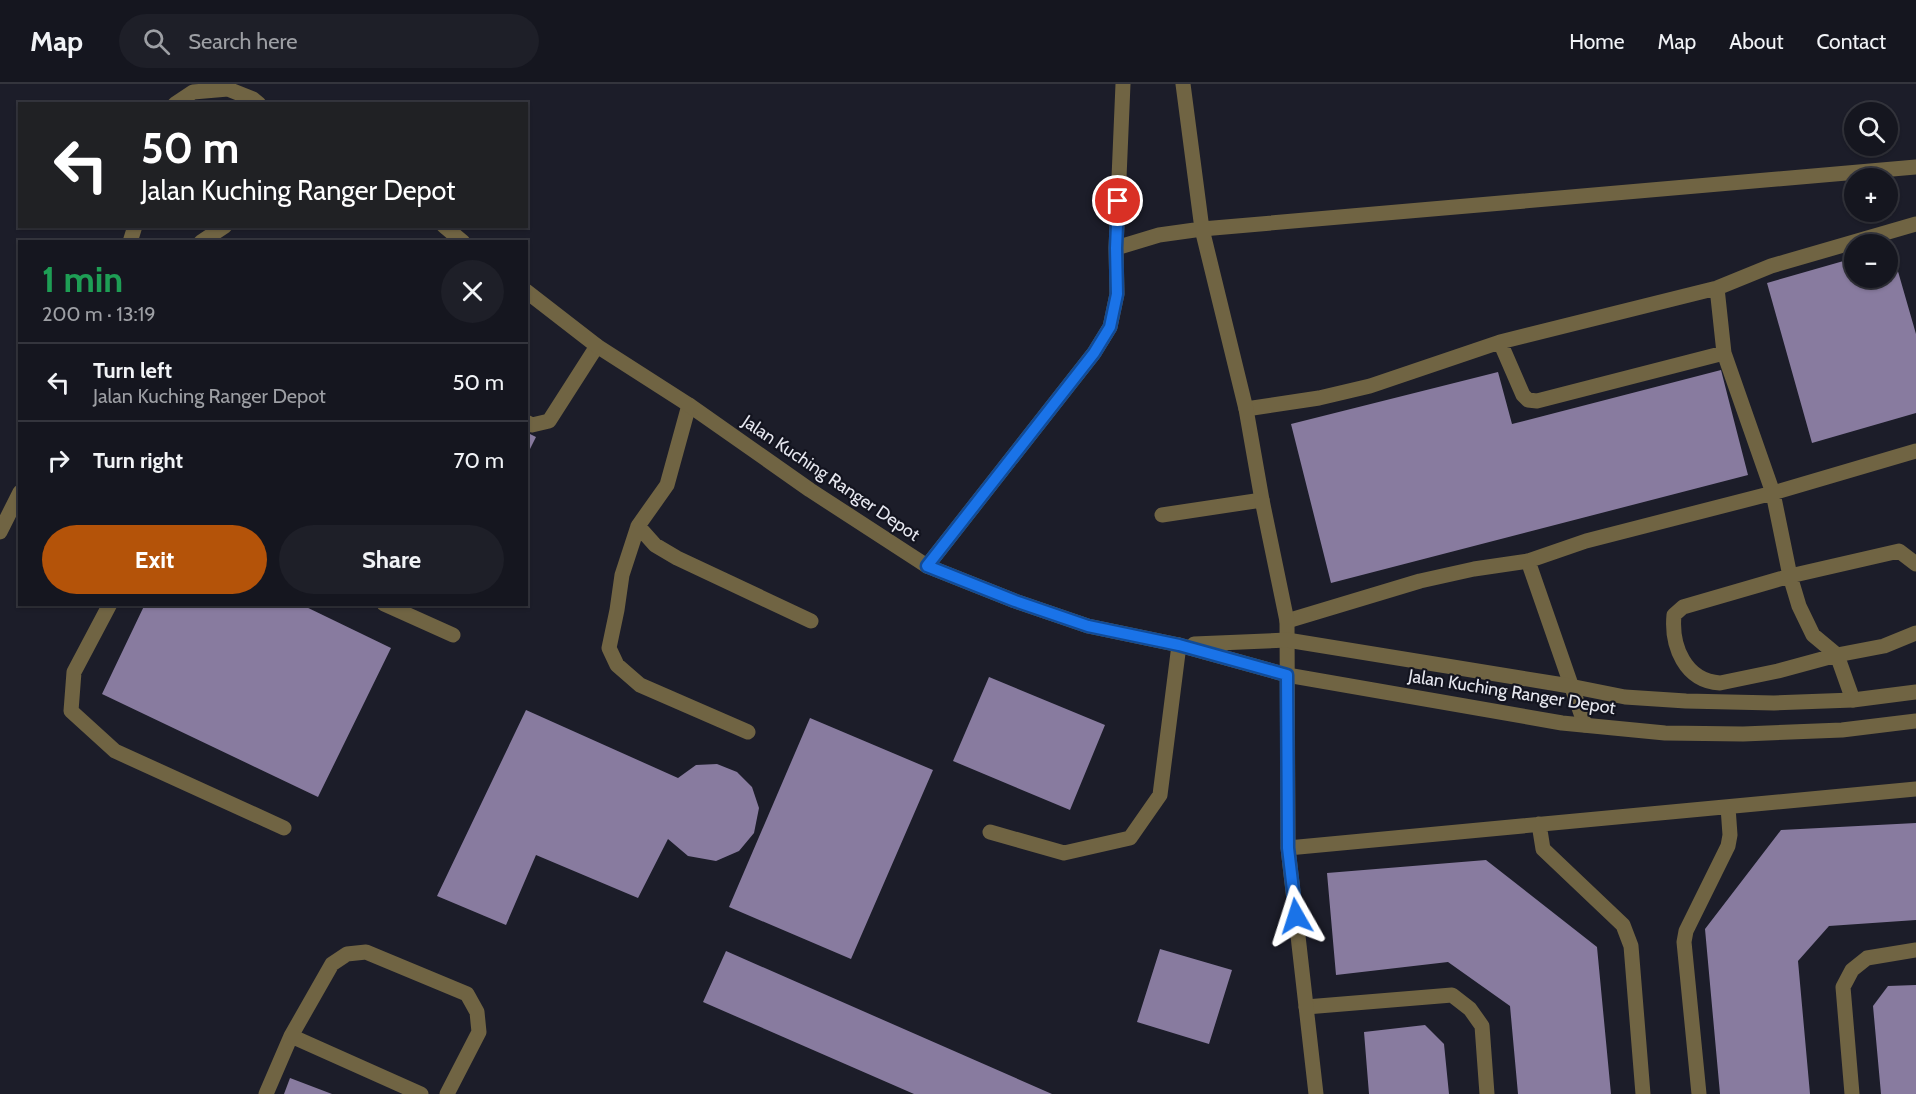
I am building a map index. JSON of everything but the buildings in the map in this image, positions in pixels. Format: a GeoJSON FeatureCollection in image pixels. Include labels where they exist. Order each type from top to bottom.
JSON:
{"type":"FeatureCollection","features":[{"type":"Feature","properties":{"kind":"street"},"geometry":{"type":"LineString","coordinates":[[927,566],[1094,353],[1110,327],[1117,294],[1116,248],[1124,84]]}},
{"type":"Feature","properties":{"kind":"street"},"geometry":{"type":"LineString","coordinates":[[1183,84],[1202,229],[1246,409],[1287,621],[1288,848],[1316,1094]]}},
{"type":"Feature","properties":{"kind":"street"},"geometry":{"type":"LineString","coordinates":[[177,102],[191,88],[228,89],[257,102]]}},
{"type":"Feature","properties":{"kind":"street"},"geometry":{"type":"LineString","coordinates":[[1116,248],[1159,235],[1202,229],[1916,167]]}},
{"type":"Feature","properties":{"kind":"street"},"geometry":{"type":"LineString","coordinates":[[1246,409],[1319,398],[1370,386],[1500,342],[1717,288],[1771,266],[1916,224]]}},
{"type":"Feature","properties":{"kind":"street"},"geometry":{"type":"LineString","coordinates":[[204,240],[222,228]]}},
{"type":"Feature","properties":{"kind":"street"},"geometry":{"type":"LineString","coordinates":[[446,228],[461,240]]}},
{"type":"Feature","properties":{"kind":"street"},"geometry":{"type":"LineString","coordinates":[[1717,288],[1724,353],[1773,493],[1790,576],[1799,606],[1813,635],[1837,655],[1853,700]]}},
{"type":"Feature","properties":{"kind":"street","name":"Jalan Kuching Ranger Depot"},"geometry":{"type":"LineString","coordinates":[[528,293],[597,346],[689,405],[810,490],[927,566],[1015,601],[1088,626],[1179,645],[1287,675],[1562,723],[1665,733],[1743,734],[1842,730],[1916,721]]}},
{"type":"Feature","properties":{"kind":"street"},"geometry":{"type":"LineString","coordinates":[[1500,342],[1523,395],[1528,400],[1537,401],[1724,353]]}},
{"type":"Feature","properties":{"kind":"street"},"geometry":{"type":"LineString","coordinates":[[528,423],[532,425],[549,421],[597,346]]}},
{"type":"Feature","properties":{"kind":"street"},"geometry":{"type":"LineString","coordinates":[[689,405],[667,485],[638,526],[621,575],[609,648],[617,665],[640,685],[748,732]]}},
{"type":"Feature","properties":{"kind":"street"},"geometry":{"type":"LineString","coordinates":[[1287,621],[1420,581],[1474,569],[1528,561],[1586,542],[1773,493],[1916,451]]}},
{"type":"Feature","properties":{"kind":"street"},"geometry":{"type":"LineString","coordinates":[[0,532],[18,496]]}},
{"type":"Feature","properties":{"kind":"street"},"geometry":{"type":"LineString","coordinates":[[1162,515],[1262,500]]}},
{"type":"Feature","properties":{"kind":"street"},"geometry":{"type":"LineString","coordinates":[[638,526],[655,545],[677,558],[811,621]]}},
{"type":"Feature","properties":{"kind":"street"},"geometry":{"type":"LineString","coordinates":[[1916,564],[1899,551],[1790,576],[1683,607],[1674,615],[1672,631],[1680,658],[1700,678],[1720,683],[1884,646],[1916,633]]}},
{"type":"Feature","properties":{"kind":"street"},"geometry":{"type":"LineString","coordinates":[[1528,561],[1584,725]]}},
{"type":"Feature","properties":{"kind":"street"},"geometry":{"type":"LineString","coordinates":[[109,606],[74,672],[71,711],[115,751],[284,828]]}},
{"type":"Feature","properties":{"kind":"street"},"geometry":{"type":"LineString","coordinates":[[388,606],[453,636]]}},
{"type":"Feature","properties":{"kind":"street","name":"Jalan Kuching Ranger Depot"},"geometry":{"type":"LineString","coordinates":[[1179,645],[1287,640],[1625,697],[1686,701],[1774,703],[1853,700],[1916,692]]}},
{"type":"Feature","properties":{"kind":"street"},"geometry":{"type":"LineString","coordinates":[[990,832],[1064,853],[1130,838],[1160,795],[1179,645]]}},
{"type":"Feature","properties":{"kind":"street"},"geometry":{"type":"LineString","coordinates":[[1288,848],[1916,789]]}},
{"type":"Feature","properties":{"kind":"street"},"geometry":{"type":"LineString","coordinates":[[1699,1094],[1684,942],[1686,931],[1728,846],[1730,835],[1728,807]]}},
{"type":"Feature","properties":{"kind":"street"},"geometry":{"type":"LineString","coordinates":[[1539,824],[1543,849],[1623,925],[1628,934],[1631,946],[1643,1094]]}},
{"type":"Feature","properties":{"kind":"street"},"geometry":{"type":"LineString","coordinates":[[1852,1094],[1844,987],[1852,970],[1867,958],[1916,950]]}},
{"type":"Feature","properties":{"kind":"street"},"geometry":{"type":"LineString","coordinates":[[266,1094],[291,1036],[332,964],[347,954],[366,952],[467,994],[477,1012],[479,1032],[447,1094]]}},
{"type":"Feature","properties":{"kind":"street"},"geometry":{"type":"LineString","coordinates":[[1306,1006],[1452,996],[1470,1009],[1482,1026],[1487,1094]]}},
{"type":"Feature","properties":{"kind":"street"},"geometry":{"type":"LineString","coordinates":[[291,1036],[421,1094]]}},
{"type":"Feature","properties":{"kind":"route"},"geometry":{"type":"LineString","coordinates":[[1118,201],[1117,294],[1110,327],[1094,353],[927,566],[1015,601],[1088,626],[1179,645],[1287,675],[1288,848],[1296,916]]}}]}
